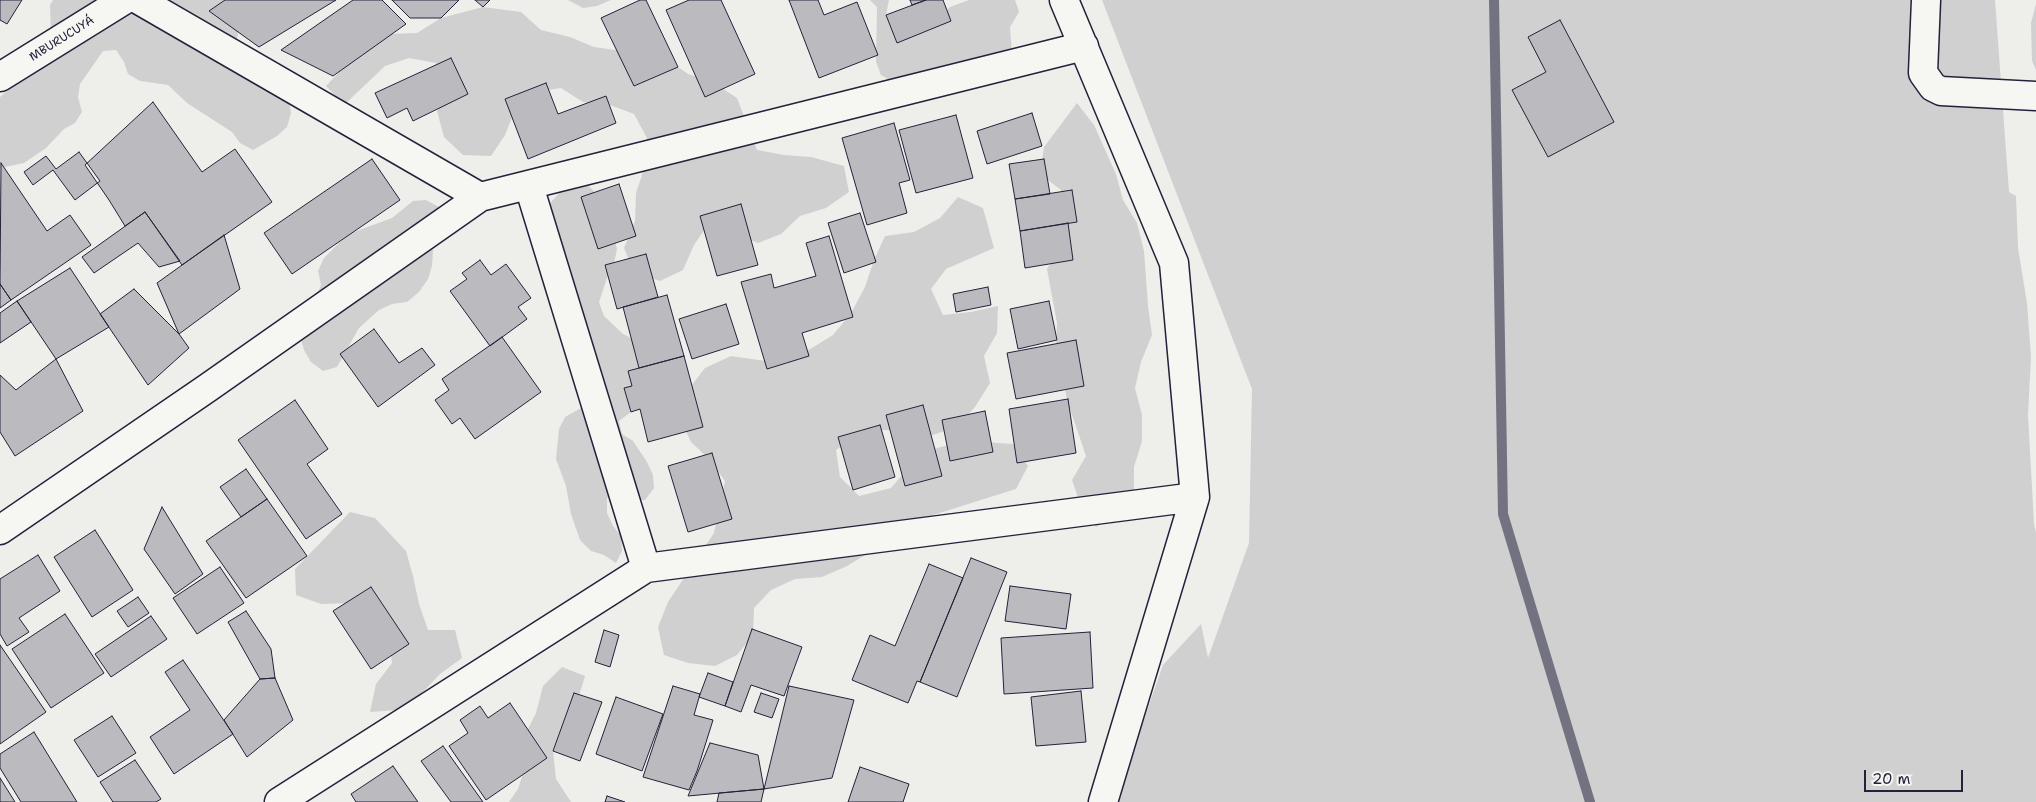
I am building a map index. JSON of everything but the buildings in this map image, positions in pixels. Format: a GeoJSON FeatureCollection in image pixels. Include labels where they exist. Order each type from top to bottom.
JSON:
{"type":"FeatureCollection","features":[{"type":"Feature","properties":{"kind":"street","name":"MBURUCUYÁ"},"geometry":{"type":"LineString","coordinates":[[0,77],[124,0]]}},
{"type":"Feature","properties":{"kind":"street"},"geometry":{"type":"LineString","coordinates":[[139,0],[480,198]]}},
{"type":"Feature","properties":{"kind":"street"},"geometry":{"type":"LineString","coordinates":[[1064,0],[1174,263],[1195,497],[1103,802]]}},
{"type":"Feature","properties":{"kind":"street"},"geometry":{"type":"LineString","coordinates":[[1926,0],[1923,72],[1933,87],[1942,91],[2036,96]]}},
{"type":"Feature","properties":{"kind":"street"},"geometry":{"type":"LineString","coordinates":[[0,530],[480,198],[1084,46]]}},
{"type":"Feature","properties":{"kind":"street"},"geometry":{"type":"LineString","coordinates":[[529,186],[646,568]]}},
{"type":"Feature","properties":{"kind":"street"},"geometry":{"type":"LineString","coordinates":[[280,802],[646,568],[1195,497]]}},
{"type":"Feature","properties":{"kind":"shaded area"},"geometry":{"type":"Polygon","coordinates":[[[53,0],[246,0],[234,51],[289,100],[291,113],[287,127],[277,136],[253,150],[240,143],[232,132],[187,103],[168,85],[140,81],[128,74],[124,62],[116,50],[103,51],[80,84],[78,97],[82,112],[75,123],[64,129],[46,148],[24,163],[0,168],[0,97],[31,70],[51,33],[50,5],[53,0]]]}},
{"type":"Feature","properties":{"kind":"shaded area"},"geometry":{"type":"Polygon","coordinates":[[[568,0],[611,0],[597,6],[583,8],[568,0]]]}},
{"type":"Feature","properties":{"kind":"shaded area"},"geometry":{"type":"Polygon","coordinates":[[[870,0],[889,0],[886,15],[941,17],[950,7],[969,0],[1015,0],[1019,12],[1010,27],[1012,54],[893,82],[881,75],[876,62],[877,7],[870,0]]]}},
{"type":"Feature","properties":{"kind":"shaded area"},"geometry":{"type":"Polygon","coordinates":[[[1102,0],[1995,0],[2009,192],[2016,196],[2018,248],[2027,303],[2031,357],[2028,415],[2036,533],[2036,802],[1115,802],[1163,665],[1201,624],[1208,658],[1249,543],[1252,389],[1102,0]]]}},
{"type":"Feature","properties":{"kind":"shaded area"},"geometry":{"type":"Polygon","coordinates":[[[2036,4],[2036,70],[2032,61],[2031,23],[2036,4]]]}},
{"type":"Feature","properties":{"kind":"shaded area"},"geometry":{"type":"Polygon","coordinates":[[[483,7],[521,12],[541,30],[570,37],[594,47],[650,55],[678,67],[688,74],[714,83],[737,98],[757,150],[811,157],[844,166],[849,192],[826,208],[800,216],[781,234],[758,243],[709,223],[694,245],[683,270],[660,281],[634,272],[624,248],[635,221],[636,193],[645,166],[647,138],[634,114],[610,105],[583,102],[561,88],[535,92],[515,110],[505,135],[491,156],[463,155],[444,137],[437,111],[450,86],[436,63],[409,58],[385,66],[344,105],[326,86],[345,66],[389,34],[417,33],[441,18],[483,7]]]}},
{"type":"Feature","properties":{"kind":"shaded area"},"geometry":{"type":"Polygon","coordinates":[[[1077,103],[1094,125],[1116,174],[1123,200],[1137,223],[1144,251],[1152,335],[1141,362],[1135,388],[1142,415],[1142,441],[1134,467],[1134,494],[1119,515],[1096,527],[1081,506],[1072,480],[1086,456],[1068,403],[1056,351],[1057,323],[1047,269],[1062,244],[1065,216],[1061,190],[1040,174],[1044,147],[1077,103]]]}},
{"type":"Feature","properties":{"kind":"shaded area"},"geometry":{"type":"Polygon","coordinates":[[[583,181],[593,190],[613,234],[617,249],[614,263],[599,302],[604,316],[623,334],[635,340],[653,362],[649,377],[633,400],[631,412],[619,421],[622,434],[633,441],[647,462],[653,475],[654,488],[645,500],[631,500],[620,492],[607,498],[607,513],[613,526],[621,536],[622,551],[616,563],[604,555],[591,551],[580,540],[571,514],[566,486],[556,459],[559,429],[565,417],[590,403],[545,213],[552,201],[569,182],[583,181]]]}},
{"type":"Feature","properties":{"kind":"shaded area"},"geometry":{"type":"Polygon","coordinates":[[[958,197],[983,208],[994,248],[946,269],[931,289],[943,315],[971,312],[998,306],[997,333],[984,356],[990,383],[975,407],[958,426],[933,435],[907,430],[881,430],[856,435],[836,450],[840,477],[859,496],[891,488],[909,467],[930,450],[956,443],[984,442],[1013,444],[1028,466],[1016,489],[914,521],[847,566],[822,577],[795,579],[771,590],[754,608],[753,635],[737,655],[715,666],[688,663],[664,655],[658,627],[668,602],[714,533],[725,481],[710,460],[691,442],[679,417],[688,390],[705,368],[731,356],[786,364],[833,335],[851,313],[865,287],[885,236],[914,232],[940,218],[958,197]]]}},
{"type":"Feature","properties":{"kind":"shaded area"},"geometry":{"type":"Polygon","coordinates":[[[426,200],[439,207],[432,236],[432,266],[428,279],[419,292],[407,302],[392,304],[379,310],[359,328],[337,367],[323,371],[311,362],[304,350],[300,336],[321,285],[318,271],[324,258],[343,239],[354,232],[392,218],[413,201],[426,200]]]}},
{"type":"Feature","properties":{"kind":"shaded area"},"geometry":{"type":"Polygon","coordinates":[[[350,512],[375,518],[406,551],[419,604],[428,630],[455,630],[462,658],[440,674],[420,695],[397,710],[370,712],[376,684],[392,663],[388,636],[350,603],[321,604],[296,595],[295,569],[350,512]]]}},
{"type":"Feature","properties":{"kind":"shaded area"},"geometry":{"type":"Polygon","coordinates":[[[562,667],[585,676],[569,728],[553,751],[556,779],[571,802],[509,802],[518,789],[526,764],[524,737],[536,713],[543,686],[562,667]]]}},
{"type":"Feature","properties":{"kind":"waterway"},"geometry":{"type":"LineString","coordinates":[[1494,0],[1503,514],[1590,802]]}}]}
